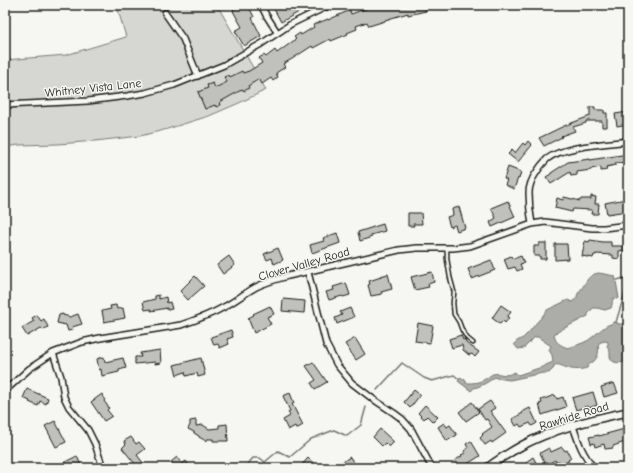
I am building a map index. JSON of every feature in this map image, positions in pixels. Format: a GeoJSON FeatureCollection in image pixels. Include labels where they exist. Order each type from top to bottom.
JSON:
{"type":"FeatureCollection","features":[{"type":"Feature","properties":{"kind":"street"},"geometry":{"type":"LineString","coordinates":[[260,5],[277,32]]}},
{"type":"Feature","properties":{"kind":"street","name":"Whitney Vista Lane"},"geometry":{"type":"LineString","coordinates":[[5,105],[81,101],[127,96],[174,85],[224,65],[261,44],[277,32],[298,20],[330,5]]}},
{"type":"Feature","properties":{"kind":"street"},"geometry":{"type":"LineString","coordinates":[[165,13],[183,39],[198,76]]}},
{"type":"Feature","properties":{"kind":"street"},"geometry":{"type":"LineString","coordinates":[[532,224],[529,205],[529,192],[533,178],[540,166],[548,158],[568,149],[628,141]]}},
{"type":"Feature","properties":{"kind":"street","name":"Clover Valley Road"},"geometry":{"type":"LineString","coordinates":[[5,391],[29,369],[53,353],[82,342],[181,325],[201,319],[263,284],[288,276],[399,250],[470,246],[532,224],[545,222],[604,228],[628,225]]}},
{"type":"Feature","properties":{"kind":"street"},"geometry":{"type":"LineString","coordinates":[[308,272],[326,344],[337,365],[352,383],[402,419],[411,430],[432,468]]}},
{"type":"Feature","properties":{"kind":"street"},"geometry":{"type":"LineString","coordinates":[[53,353],[61,377],[64,397],[69,407],[88,430],[104,468]]}},
{"type":"Feature","properties":{"kind":"street","name":"Rawhide Road"},"geometry":{"type":"LineString","coordinates":[[487,468],[523,445],[549,433],[628,412]]}},
{"type":"Feature","properties":{"kind":"street"},"geometry":{"type":"LineString","coordinates":[[573,426],[582,452],[594,468]]}},
{"type":"Feature","properties":{"kind":"lane"},"geometry":{"type":"LineString","coordinates":[[447,248],[447,260],[454,292],[454,314],[467,338],[474,343]]}},
{"type":"Feature","properties":{"kind":"shaded area"},"geometry":{"type":"Polygon","coordinates":[[[133,5],[217,5],[266,90],[209,116],[140,136],[95,141],[5,147],[5,60],[66,55],[126,37],[118,10],[133,5]]]}},
{"type":"Feature","properties":{"kind":"shaded area"},"geometry":{"type":"Polygon","coordinates":[[[599,273],[615,276],[619,298],[614,298],[611,308],[605,310],[593,308],[588,316],[554,334],[555,340],[568,348],[587,341],[613,322],[618,324],[628,324],[628,361],[620,363],[612,361],[610,351],[607,346],[608,342],[605,341],[598,344],[598,355],[587,368],[575,369],[554,365],[554,368],[549,373],[510,380],[495,377],[471,391],[458,381],[460,378],[466,380],[466,383],[476,382],[487,378],[492,374],[508,375],[515,372],[518,375],[553,362],[552,355],[549,350],[551,346],[538,337],[535,337],[524,348],[518,349],[514,344],[530,331],[547,310],[568,300],[572,302],[577,298],[578,293],[588,278],[599,273]]]}},
{"type":"Feature","properties":{"kind":"building"},"geometry":{"type":"Polygon","coordinates":[[[231,5],[250,5],[250,9],[254,17],[252,18],[261,36],[244,46],[235,31],[242,27],[231,5]]]}},
{"type":"Feature","properties":{"kind":"building"},"geometry":{"type":"Polygon","coordinates":[[[276,5],[295,5],[299,12],[281,22],[273,7],[276,5]]]}},
{"type":"Feature","properties":{"kind":"building"},"geometry":{"type":"Polygon","coordinates":[[[373,5],[424,5],[426,11],[408,15],[408,13],[369,26],[367,22],[356,26],[357,29],[347,33],[348,34],[331,41],[330,39],[313,48],[312,46],[283,64],[285,67],[276,73],[278,77],[273,81],[271,78],[262,84],[259,79],[248,86],[249,88],[244,91],[243,89],[220,102],[221,105],[216,107],[215,105],[205,109],[198,92],[208,88],[207,85],[213,83],[215,88],[227,82],[224,77],[229,75],[230,77],[242,71],[243,73],[249,71],[262,63],[259,58],[264,55],[266,57],[275,50],[277,53],[296,39],[294,37],[300,33],[301,35],[314,27],[313,25],[350,10],[351,14],[373,5]]]}},
{"type":"Feature","properties":{"kind":"building"},"geometry":{"type":"Polygon","coordinates":[[[590,107],[595,107],[595,110],[604,110],[604,113],[607,113],[607,127],[602,127],[602,121],[586,121],[586,123],[573,127],[575,131],[561,136],[562,137],[544,146],[539,138],[590,116],[590,107]]]}},
{"type":"Feature","properties":{"kind":"building"},"geometry":{"type":"Polygon","coordinates":[[[628,112],[628,124],[617,126],[615,114],[628,112]]]}},
{"type":"Feature","properties":{"kind":"building"},"geometry":{"type":"Polygon","coordinates":[[[528,141],[532,145],[518,162],[508,154],[512,150],[515,153],[523,143],[525,145],[528,141]]]}},
{"type":"Feature","properties":{"kind":"building"},"geometry":{"type":"Polygon","coordinates":[[[628,154],[628,162],[615,163],[616,165],[606,167],[607,170],[601,171],[601,167],[577,172],[577,175],[571,176],[570,172],[551,184],[546,177],[568,162],[628,154]]]}},
{"type":"Feature","properties":{"kind":"building"},"geometry":{"type":"Polygon","coordinates":[[[508,167],[521,172],[514,189],[505,185],[507,180],[504,179],[508,167]]]}},
{"type":"Feature","properties":{"kind":"building"},"geometry":{"type":"Polygon","coordinates":[[[591,196],[596,197],[595,204],[599,204],[598,214],[591,214],[592,210],[573,209],[572,212],[555,208],[557,198],[563,200],[564,197],[580,201],[581,199],[591,199],[591,196]]]}},
{"type":"Feature","properties":{"kind":"building"},"geometry":{"type":"Polygon","coordinates":[[[626,199],[627,211],[607,214],[605,203],[626,199]]]}},
{"type":"Feature","properties":{"kind":"building"},"geometry":{"type":"Polygon","coordinates":[[[508,201],[515,217],[492,227],[490,222],[496,218],[491,208],[508,201]]]}},
{"type":"Feature","properties":{"kind":"building"},"geometry":{"type":"Polygon","coordinates":[[[459,207],[465,228],[457,231],[455,225],[450,227],[447,217],[453,215],[452,209],[459,207]]]}},
{"type":"Feature","properties":{"kind":"building"},"geometry":{"type":"Polygon","coordinates":[[[408,213],[421,213],[422,224],[413,224],[414,226],[408,226],[408,213]]]}},
{"type":"Feature","properties":{"kind":"building"},"geometry":{"type":"Polygon","coordinates":[[[383,224],[385,231],[371,235],[372,237],[360,241],[358,232],[383,224]]]}},
{"type":"Feature","properties":{"kind":"building"},"geometry":{"type":"Polygon","coordinates":[[[337,233],[340,243],[312,253],[310,245],[324,241],[323,238],[337,233]]]}},
{"type":"Feature","properties":{"kind":"building"},"geometry":{"type":"Polygon","coordinates":[[[590,240],[611,242],[611,246],[628,246],[628,249],[619,251],[619,259],[613,258],[613,255],[596,254],[593,258],[582,256],[585,241],[589,242],[590,240]]]}},
{"type":"Feature","properties":{"kind":"building"},"geometry":{"type":"Polygon","coordinates":[[[539,243],[546,243],[546,259],[540,259],[540,256],[534,256],[534,246],[539,246],[539,243]]]}},
{"type":"Feature","properties":{"kind":"building"},"geometry":{"type":"Polygon","coordinates":[[[555,244],[567,244],[568,259],[555,260],[555,244]]]}},
{"type":"Feature","properties":{"kind":"building"},"geometry":{"type":"Polygon","coordinates":[[[278,248],[283,260],[274,264],[272,258],[267,260],[264,254],[278,248]]]}},
{"type":"Feature","properties":{"kind":"building"},"geometry":{"type":"Polygon","coordinates":[[[229,256],[235,265],[223,274],[217,265],[229,256]]]}},
{"type":"Feature","properties":{"kind":"building"},"geometry":{"type":"Polygon","coordinates":[[[511,256],[513,259],[521,256],[524,263],[520,264],[522,269],[517,271],[515,267],[508,269],[504,259],[511,256]]]}},
{"type":"Feature","properties":{"kind":"building"},"geometry":{"type":"Polygon","coordinates":[[[491,260],[495,270],[472,279],[468,269],[491,260]]]}},
{"type":"Feature","properties":{"kind":"building"},"geometry":{"type":"Polygon","coordinates":[[[432,272],[434,282],[428,284],[429,287],[415,290],[411,277],[432,272]]]}},
{"type":"Feature","properties":{"kind":"building"},"geometry":{"type":"Polygon","coordinates":[[[388,274],[392,289],[381,292],[382,294],[371,296],[368,285],[370,284],[369,281],[388,274]]]}},
{"type":"Feature","properties":{"kind":"building"},"geometry":{"type":"Polygon","coordinates":[[[195,276],[204,286],[188,300],[180,291],[195,276]]]}},
{"type":"Feature","properties":{"kind":"building"},"geometry":{"type":"Polygon","coordinates":[[[346,283],[350,295],[329,300],[326,292],[334,290],[333,287],[346,283]]]}},
{"type":"Feature","properties":{"kind":"building"},"geometry":{"type":"Polygon","coordinates":[[[159,295],[159,299],[166,297],[167,303],[170,302],[172,309],[167,310],[167,308],[151,311],[151,309],[145,310],[143,302],[155,299],[155,296],[159,295]]]}},
{"type":"Feature","properties":{"kind":"building"},"geometry":{"type":"Polygon","coordinates":[[[283,299],[305,301],[304,313],[282,311],[283,299]]]}},
{"type":"Feature","properties":{"kind":"building"},"geometry":{"type":"Polygon","coordinates":[[[116,305],[117,309],[123,308],[125,318],[104,322],[102,311],[111,309],[110,306],[116,305]]]}},
{"type":"Feature","properties":{"kind":"building"},"geometry":{"type":"Polygon","coordinates":[[[501,305],[511,312],[505,323],[503,321],[500,324],[492,318],[501,305]]]}},
{"type":"Feature","properties":{"kind":"building"},"geometry":{"type":"Polygon","coordinates":[[[270,306],[274,314],[267,317],[271,324],[254,333],[248,318],[270,306]]]}},
{"type":"Feature","properties":{"kind":"building"},"geometry":{"type":"Polygon","coordinates":[[[350,308],[354,317],[337,324],[335,318],[342,315],[340,312],[350,308]]]}},
{"type":"Feature","properties":{"kind":"building"},"geometry":{"type":"Polygon","coordinates":[[[63,314],[70,317],[78,314],[82,324],[72,327],[73,330],[68,331],[66,325],[57,323],[59,315],[63,314]]]}},
{"type":"Feature","properties":{"kind":"building"},"geometry":{"type":"Polygon","coordinates":[[[37,315],[41,321],[44,319],[48,327],[43,330],[41,328],[27,336],[22,328],[34,321],[32,318],[37,315]]]}},
{"type":"Feature","properties":{"kind":"building"},"geometry":{"type":"Polygon","coordinates":[[[418,323],[433,326],[430,343],[415,341],[418,323]]]}},
{"type":"Feature","properties":{"kind":"building"},"geometry":{"type":"Polygon","coordinates":[[[231,330],[233,337],[227,339],[229,344],[220,348],[218,344],[214,345],[211,337],[231,330]]]}},
{"type":"Feature","properties":{"kind":"building"},"geometry":{"type":"Polygon","coordinates":[[[461,335],[463,340],[465,339],[466,343],[479,352],[475,357],[472,354],[469,355],[463,350],[462,345],[452,348],[449,339],[461,335]]]}},
{"type":"Feature","properties":{"kind":"building"},"geometry":{"type":"Polygon","coordinates":[[[355,338],[365,354],[356,360],[345,344],[355,338]]]}},
{"type":"Feature","properties":{"kind":"building"},"geometry":{"type":"Polygon","coordinates":[[[160,350],[161,363],[155,364],[155,362],[135,364],[135,357],[141,357],[140,353],[160,350]]]}},
{"type":"Feature","properties":{"kind":"building"},"geometry":{"type":"Polygon","coordinates":[[[104,357],[105,362],[123,358],[126,368],[119,370],[119,372],[102,376],[97,359],[104,357]]]}},
{"type":"Feature","properties":{"kind":"building"},"geometry":{"type":"Polygon","coordinates":[[[201,358],[205,375],[198,377],[197,373],[186,376],[185,372],[177,375],[174,365],[201,358]]]}},
{"type":"Feature","properties":{"kind":"building"},"geometry":{"type":"Polygon","coordinates":[[[313,362],[327,382],[315,389],[311,383],[316,380],[306,366],[313,362]]]}},
{"type":"Feature","properties":{"kind":"building"},"geometry":{"type":"Polygon","coordinates":[[[614,383],[618,393],[604,397],[601,387],[614,383]]]}},
{"type":"Feature","properties":{"kind":"building"},"geometry":{"type":"Polygon","coordinates":[[[27,389],[48,398],[46,404],[40,401],[38,406],[23,398],[27,389]]]}},
{"type":"Feature","properties":{"kind":"building"},"geometry":{"type":"Polygon","coordinates":[[[414,390],[420,395],[410,408],[404,402],[414,390]]]}},
{"type":"Feature","properties":{"kind":"building"},"geometry":{"type":"Polygon","coordinates":[[[593,392],[597,405],[576,410],[572,398],[593,392]]]}},
{"type":"Feature","properties":{"kind":"building"},"geometry":{"type":"Polygon","coordinates":[[[290,393],[294,403],[292,404],[303,425],[296,429],[295,426],[288,430],[283,420],[290,416],[288,412],[290,411],[283,396],[290,393]]]}},
{"type":"Feature","properties":{"kind":"building"},"geometry":{"type":"Polygon","coordinates":[[[102,394],[105,399],[104,401],[109,408],[107,410],[112,416],[104,421],[91,402],[102,394]]]}},
{"type":"Feature","properties":{"kind":"building"},"geometry":{"type":"Polygon","coordinates":[[[555,395],[557,399],[563,397],[566,407],[542,415],[539,404],[542,403],[541,400],[555,395]]]}},
{"type":"Feature","properties":{"kind":"building"},"geometry":{"type":"Polygon","coordinates":[[[490,401],[495,408],[490,411],[506,433],[492,443],[491,441],[485,445],[480,438],[483,435],[482,434],[492,427],[487,419],[485,420],[478,409],[490,401]]]}},
{"type":"Feature","properties":{"kind":"building"},"geometry":{"type":"Polygon","coordinates":[[[472,402],[479,412],[466,421],[459,412],[472,402]]]}},
{"type":"Feature","properties":{"kind":"building"},"geometry":{"type":"Polygon","coordinates":[[[425,405],[438,417],[433,422],[427,416],[424,419],[418,413],[425,405]]]}},
{"type":"Feature","properties":{"kind":"building"},"geometry":{"type":"Polygon","coordinates":[[[530,408],[537,423],[532,426],[530,423],[521,427],[519,424],[516,426],[512,419],[530,408]]]}},
{"type":"Feature","properties":{"kind":"building"},"geometry":{"type":"Polygon","coordinates":[[[196,420],[196,426],[203,425],[209,429],[219,428],[219,425],[227,424],[228,441],[213,441],[213,439],[206,439],[206,441],[199,437],[188,429],[190,421],[196,420]]]}},
{"type":"Feature","properties":{"kind":"building"},"geometry":{"type":"Polygon","coordinates":[[[55,421],[66,442],[56,447],[45,426],[55,421]]]}},
{"type":"Feature","properties":{"kind":"building"},"geometry":{"type":"Polygon","coordinates":[[[444,423],[447,427],[450,425],[457,435],[447,441],[438,427],[444,423]]]}},
{"type":"Feature","properties":{"kind":"building"},"geometry":{"type":"Polygon","coordinates":[[[628,428],[628,441],[613,446],[613,448],[605,449],[604,444],[595,447],[594,443],[591,444],[589,437],[599,436],[628,428]]]}},
{"type":"Feature","properties":{"kind":"building"},"geometry":{"type":"Polygon","coordinates":[[[380,429],[394,442],[389,447],[385,443],[382,446],[373,437],[380,429]]]}},
{"type":"Feature","properties":{"kind":"building"},"geometry":{"type":"Polygon","coordinates":[[[131,437],[136,444],[139,442],[145,449],[137,455],[147,468],[133,468],[136,465],[122,448],[126,444],[124,441],[131,437]]]}},
{"type":"Feature","properties":{"kind":"building"},"geometry":{"type":"Polygon","coordinates":[[[471,441],[480,456],[461,468],[458,468],[454,461],[465,453],[464,451],[468,448],[466,444],[471,441]]]}},
{"type":"Feature","properties":{"kind":"building"},"geometry":{"type":"Polygon","coordinates":[[[562,447],[565,451],[567,450],[571,458],[568,460],[569,461],[561,464],[559,461],[556,462],[555,460],[546,465],[540,453],[549,448],[551,452],[562,447]]]}},
{"type":"Feature","properties":{"kind":"building"},"geometry":{"type":"Polygon","coordinates":[[[77,456],[82,468],[53,468],[77,456]]]}},
{"type":"Feature","properties":{"kind":"building"},"geometry":{"type":"Polygon","coordinates":[[[177,457],[182,464],[186,461],[191,468],[176,468],[171,462],[177,457]]]}},
{"type":"Feature","properties":{"kind":"building"},"geometry":{"type":"Polygon","coordinates":[[[350,457],[355,465],[350,468],[333,468],[350,457]]]}},
{"type":"Feature","properties":{"kind":"building"},"geometry":{"type":"Polygon","coordinates":[[[533,457],[539,468],[523,468],[528,465],[526,462],[533,457]]]}},
{"type":"Feature","properties":{"kind":"building"},"geometry":{"type":"Polygon","coordinates":[[[308,458],[319,468],[299,468],[308,458]]]}},
{"type":"Feature","properties":{"kind":"waterway"},"geometry":{"type":"LineString","coordinates":[[617,280],[628,277]]}},
{"type":"Feature","properties":{"kind":"waterway"},"geometry":{"type":"LineString","coordinates":[[616,322],[628,283]]}},
{"type":"Feature","properties":{"kind":"waterway"},"geometry":{"type":"LineString","coordinates":[[377,390],[402,363],[424,378],[432,381],[454,375],[459,379]]}},
{"type":"Feature","properties":{"kind":"waterway"},"geometry":{"type":"LineString","coordinates":[[244,468],[253,458],[260,458],[265,462],[278,451],[290,457],[311,439],[334,430],[347,436],[361,425],[366,407]]}}]}
